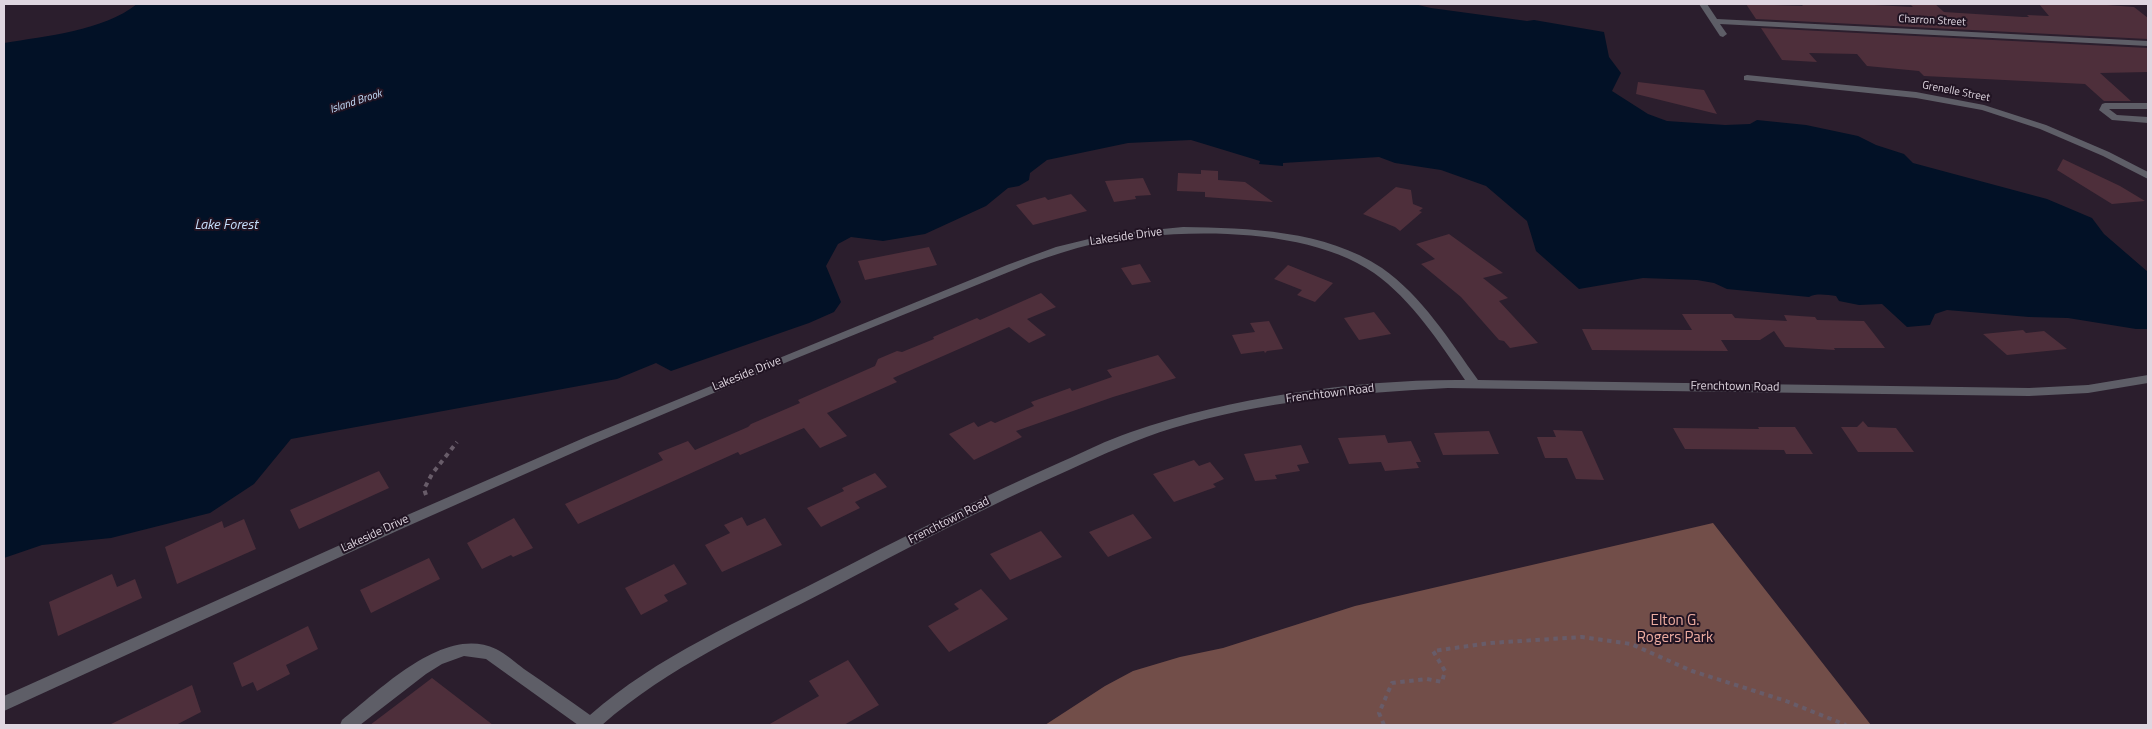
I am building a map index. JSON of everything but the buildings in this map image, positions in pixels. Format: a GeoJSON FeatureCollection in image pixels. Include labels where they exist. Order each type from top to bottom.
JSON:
{"type":"FeatureCollection","features":[{"type":"Feature","properties":{"kind":"street"},"geometry":{"type":"LineString","coordinates":[[1703,4],[1723,34]]}},
{"type":"Feature","properties":{"kind":"street","name":"Charron Street"},"geometry":{"type":"LineString","coordinates":[[1714,21],[2148,44]]}},
{"type":"Feature","properties":{"kind":"street","name":"Grenelle Street"},"geometry":{"type":"LineString","coordinates":[[1747,78],[1916,95],[1984,108],[2043,127],[2106,154],[2148,176]]}},
{"type":"Feature","properties":{"kind":"street"},"geometry":{"type":"LineString","coordinates":[[2148,106],[2112,105],[2105,106],[2104,110],[2115,118],[2148,120]]}},
{"type":"Feature","properties":{"kind":"street","name":"Lakeside Drive"},"geometry":{"type":"LineString","coordinates":[[4,704],[433,508],[672,405],[995,273],[1066,247],[1132,234],[1184,232],[1296,239],[1338,250],[1355,256],[1388,278],[1425,318],[1474,384]]}},
{"type":"Feature","properties":{"kind":"street","name":"Frenchtown Road"},"geometry":{"type":"LineString","coordinates":[[590,725],[614,704],[684,657],[992,498],[1133,436],[1173,423],[1252,405],[1360,389],[1474,384],[2029,392],[2097,388],[2148,379]]}},
{"type":"Feature","properties":{"kind":"street"},"geometry":{"type":"LineString","coordinates":[[348,725],[420,670],[445,655],[462,649],[477,650],[490,654],[590,725]]}},
{"type":"Feature","properties":{"kind":"path"},"geometry":{"type":"LineString","coordinates":[[433,508],[424,490],[432,474],[457,442]]}},
{"type":"Feature","properties":{"kind":"path"},"geometry":{"type":"LineString","coordinates":[[1384,725],[1379,713],[1392,683],[1427,679],[1442,682],[1445,672],[1433,651],[1490,643],[1582,637],[1630,644],[1692,672],[1786,701],[1846,725]]}},
{"type":"Feature","properties":{"kind":"green space","name":"Elton G. Rogers Park"},"geometry":{"type":"Polygon","coordinates":[[[1713,523],[1871,725],[1045,725],[1105,686],[1133,671],[1180,657],[1223,648],[1355,606],[1713,523]]]}},
{"type":"Feature","properties":{"kind":"water","name":"Lake Forest"},"geometry":{"type":"Polygon","coordinates":[[[137,4],[1414,4],[1527,21],[1534,20],[1604,32],[1609,57],[1621,73],[1612,91],[1648,114],[1667,121],[1725,125],[1750,124],[1757,120],[1806,125],[1858,136],[1876,145],[1904,154],[1913,163],[2047,199],[2092,218],[2104,234],[2148,272],[2148,329],[2136,329],[2068,318],[2029,317],[1947,310],[1935,314],[1930,325],[1907,327],[1882,304],[1859,305],[1839,301],[1836,296],[1826,295],[1809,297],[1727,289],[1714,283],[1697,280],[1643,278],[1579,289],[1536,251],[1527,221],[1486,186],[1441,170],[1395,163],[1379,157],[1283,163],[1283,166],[1259,164],[1260,161],[1191,140],[1128,143],[1047,160],[1030,173],[1029,180],[1019,186],[1008,188],[986,206],[925,234],[883,241],[851,237],[838,244],[826,266],[841,302],[834,312],[809,323],[671,371],[656,363],[617,379],[291,439],[254,484],[210,513],[111,538],[42,545],[4,558],[4,43],[74,31],[108,21],[137,4]]]}},
{"type":"Feature","properties":{"kind":"water label","name":"Island Brook"},"geometry":{"type":"Point","coordinates":[356,102]}}]}
